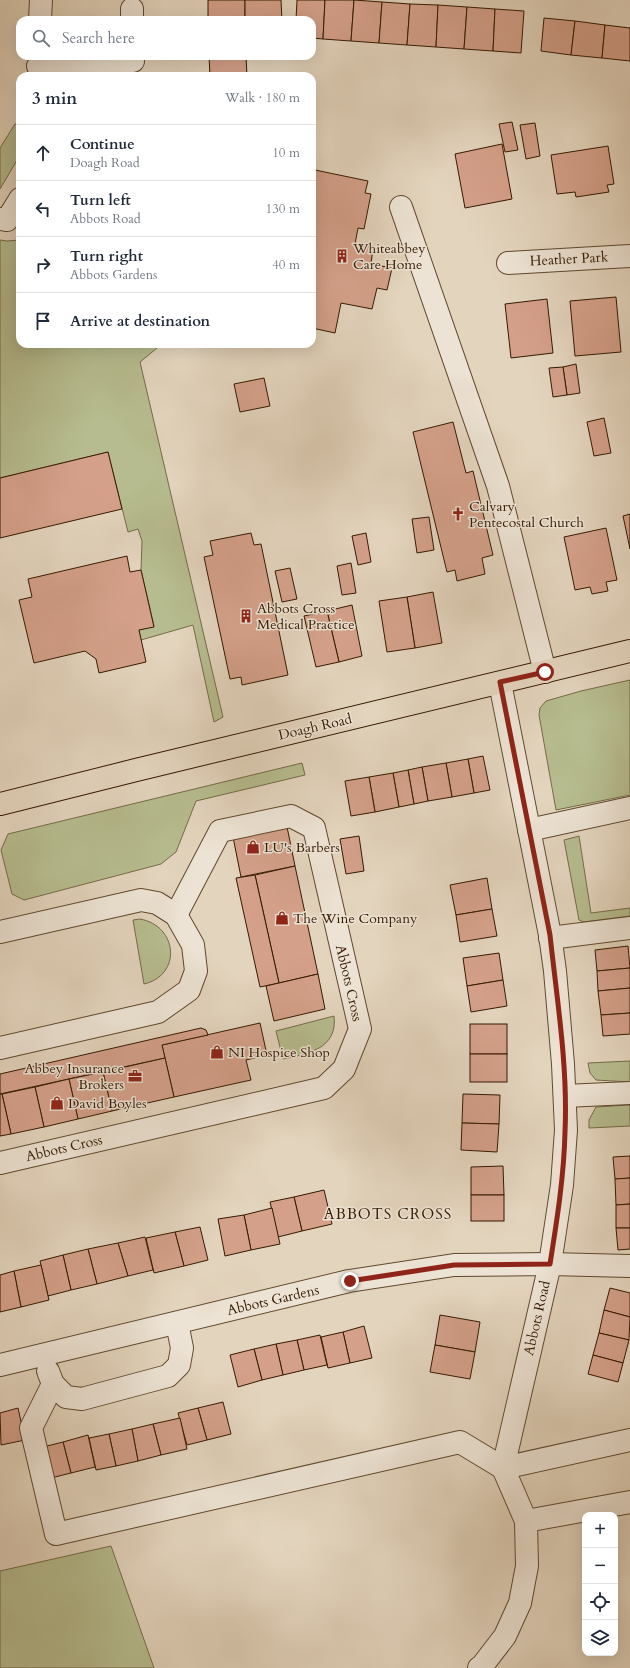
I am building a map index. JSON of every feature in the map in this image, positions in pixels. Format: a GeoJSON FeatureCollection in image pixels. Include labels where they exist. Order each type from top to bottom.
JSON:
{"type":"FeatureCollection","features":[{"type":"Feature","properties":{"kind":"main road","name":"Doagh Road"},"geometry":{"type":"LineString","coordinates":[[0,804],[630,651]]}},
{"type":"Feature","properties":{"kind":"street"},"geometry":{"type":"LineString","coordinates":[[40,16],[41,0]]}},
{"type":"Feature","properties":{"kind":"street"},"geometry":{"type":"LineString","coordinates":[[38,66],[133,64]]}},
{"type":"Feature","properties":{"kind":"street"},"geometry":{"type":"LineString","coordinates":[[0,219],[7,220],[16,205]]}},
{"type":"Feature","properties":{"kind":"street"},"geometry":{"type":"LineString","coordinates":[[401,207],[498,486],[545,672]]}},
{"type":"Feature","properties":{"kind":"street","name":"Heather Park"},"geometry":{"type":"LineString","coordinates":[[508,263],[630,256]]}},
{"type":"Feature","properties":{"kind":"street","name":"Abbots Road"},"geometry":{"type":"LineString","coordinates":[[500,682],[550,938],[556,986],[565,1096],[566,1130],[562,1185],[550,1264],[503,1468]]}},
{"type":"Feature","properties":{"kind":"street"},"geometry":{"type":"LineString","coordinates":[[530,830],[630,808]]}},
{"type":"Feature","properties":{"kind":"street","name":"Abbots Cross"},"geometry":{"type":"LineString","coordinates":[[0,1163],[324,1088],[344,1068],[360,1030],[314,828],[291,816],[220,831],[176,915]]}},
{"type":"Feature","properties":{"kind":"street"},"geometry":{"type":"LineString","coordinates":[[0,932],[141,900],[157,903],[176,915],[193,945],[196,971],[189,990],[158,1012],[0,1048]]}},
{"type":"Feature","properties":{"kind":"street"},"geometry":{"type":"LineString","coordinates":[[550,938],[630,928]]}},
{"type":"Feature","properties":{"kind":"street"},"geometry":{"type":"LineString","coordinates":[[565,1096],[630,1093]]}},
{"type":"Feature","properties":{"kind":"street","name":"Abbots Gardens"},"geometry":{"type":"LineString","coordinates":[[0,1365],[350,1281],[454,1265],[550,1264],[630,1266]]}},
{"type":"Feature","properties":{"kind":"street"},"geometry":{"type":"LineString","coordinates":[[43,1355],[53,1384],[66,1397],[82,1399],[168,1376],[179,1365],[182,1348],[177,1323]]}},
{"type":"Feature","properties":{"kind":"street"},"geometry":{"type":"LineString","coordinates":[[53,1384],[31,1428],[56,1534],[460,1442],[503,1468],[526,1521],[527,1566],[520,1604],[505,1636],[479,1668]]}},
{"type":"Feature","properties":{"kind":"street"},"geometry":{"type":"LineString","coordinates":[[503,1468],[630,1440]]}},
{"type":"Feature","properties":{"kind":"street"},"geometry":{"type":"LineString","coordinates":[[526,1521],[630,1502]]}},
{"type":"Feature","properties":{"kind":"green space"},"geometry":{"type":"Polygon","coordinates":[[[16,124],[16,162],[0,189],[0,148],[16,124]]]}},
{"type":"Feature","properties":{"kind":"green space"},"geometry":{"type":"Polygon","coordinates":[[[0,240],[16,240],[16,348],[157,348],[140,362],[223,717],[214,722],[193,625],[141,640],[139,630],[154,626],[141,570],[142,541],[138,529],[128,532],[108,452],[0,478],[0,240]]]}},
{"type":"Feature","properties":{"kind":"green space"},"geometry":{"type":"Polygon","coordinates":[[[630,680],[630,795],[556,810],[539,715],[540,708],[546,701],[581,691],[630,680]]]}},
{"type":"Feature","properties":{"kind":"green space"},"geometry":{"type":"Polygon","coordinates":[[[302,763],[305,775],[196,801],[176,852],[161,864],[24,900],[12,894],[1,850],[8,834],[302,763]]]}},
{"type":"Feature","properties":{"kind":"green space"},"geometry":{"type":"Polygon","coordinates":[[[579,836],[591,913],[630,908],[630,916],[584,922],[579,920],[564,840],[579,836]]]}},
{"type":"Feature","properties":{"kind":"green space"},"geometry":{"type":"Polygon","coordinates":[[[140,919],[153,923],[162,931],[168,940],[170,951],[169,961],[165,971],[156,979],[144,984],[133,920],[140,919]]]}},
{"type":"Feature","properties":{"kind":"green space"},"geometry":{"type":"Polygon","coordinates":[[[334,1016],[334,1027],[331,1036],[326,1043],[311,1052],[283,1059],[276,1031],[334,1016]]]}},
{"type":"Feature","properties":{"kind":"green space"},"geometry":{"type":"Polygon","coordinates":[[[630,1061],[630,1082],[596,1080],[590,1073],[588,1063],[630,1061]]]}},
{"type":"Feature","properties":{"kind":"green space"},"geometry":{"type":"Polygon","coordinates":[[[630,1105],[630,1126],[589,1128],[589,1120],[596,1107],[630,1105]]]}},
{"type":"Feature","properties":{"kind":"green space"},"geometry":{"type":"Polygon","coordinates":[[[111,1546],[154,1668],[0,1668],[0,1571],[111,1546]]]}},
{"type":"Feature","properties":{"kind":"building"},"geometry":{"type":"Polygon","coordinates":[[[208,0],[245,0],[245,16],[208,16],[208,0]]]}},
{"type":"Feature","properties":{"kind":"building"},"geometry":{"type":"Polygon","coordinates":[[[245,0],[281,0],[282,16],[245,16],[245,0]]]}},
{"type":"Feature","properties":{"kind":"building"},"geometry":{"type":"Polygon","coordinates":[[[297,0],[325,0],[323,39],[316,38],[316,16],[296,16],[297,0]]]}},
{"type":"Feature","properties":{"kind":"building"},"geometry":{"type":"Polygon","coordinates":[[[325,0],[354,0],[351,41],[323,39],[325,0]]]}},
{"type":"Feature","properties":{"kind":"building"},"geometry":{"type":"Polygon","coordinates":[[[354,0],[382,2],[379,43],[351,41],[354,0]]]}},
{"type":"Feature","properties":{"kind":"building"},"geometry":{"type":"Polygon","coordinates":[[[382,2],[410,4],[407,45],[379,43],[382,2]]]}},
{"type":"Feature","properties":{"kind":"building"},"geometry":{"type":"Polygon","coordinates":[[[410,4],[438,5],[436,47],[407,45],[410,4]]]}},
{"type":"Feature","properties":{"kind":"building"},"geometry":{"type":"Polygon","coordinates":[[[438,5],[467,7],[464,49],[436,47],[438,5]]]}},
{"type":"Feature","properties":{"kind":"building"},"geometry":{"type":"Polygon","coordinates":[[[467,7],[495,9],[493,51],[464,49],[467,7]]]}},
{"type":"Feature","properties":{"kind":"building"},"geometry":{"type":"Polygon","coordinates":[[[495,9],[524,11],[521,53],[493,51],[495,9]]]}},
{"type":"Feature","properties":{"kind":"building"},"geometry":{"type":"Polygon","coordinates":[[[544,18],[575,21],[571,55],[541,51],[544,18]]]}},
{"type":"Feature","properties":{"kind":"building"},"geometry":{"type":"Polygon","coordinates":[[[575,21],[605,25],[602,58],[571,55],[575,21]]]}},
{"type":"Feature","properties":{"kind":"building"},"geometry":{"type":"Polygon","coordinates":[[[605,25],[630,28],[630,61],[602,58],[605,25]]]}},
{"type":"Feature","properties":{"kind":"building"},"geometry":{"type":"Polygon","coordinates":[[[209,60],[246,60],[247,72],[210,72],[209,60]]]}},
{"type":"Feature","properties":{"kind":"building"},"geometry":{"type":"Polygon","coordinates":[[[512,122],[518,150],[505,152],[499,124],[512,122]]]}},
{"type":"Feature","properties":{"kind":"building"},"geometry":{"type":"Polygon","coordinates":[[[535,123],[540,156],[526,159],[520,125],[535,123]]]}},
{"type":"Feature","properties":{"kind":"building"},"geometry":{"type":"Polygon","coordinates":[[[502,144],[512,199],[465,208],[455,154],[502,144]]]}},
{"type":"Feature","properties":{"kind":"building"},"geometry":{"type":"Polygon","coordinates":[[[608,146],[614,184],[607,185],[609,192],[576,197],[575,192],[557,194],[551,155],[608,146]]]}},
{"type":"Feature","properties":{"kind":"building","name":"Whiteabbey Care Home"},"geometry":{"type":"Polygon","coordinates":[[[316,170],[368,181],[365,193],[371,194],[364,229],[358,228],[355,244],[373,248],[371,264],[392,268],[387,290],[377,288],[372,309],[341,303],[335,333],[316,329],[316,170]]]}},
{"type":"Feature","properties":{"kind":"building"},"geometry":{"type":"Polygon","coordinates":[[[616,297],[621,352],[575,356],[570,301],[616,297]]]}},
{"type":"Feature","properties":{"kind":"building"},"geometry":{"type":"Polygon","coordinates":[[[547,299],[553,353],[511,358],[505,304],[547,299]]]}},
{"type":"Feature","properties":{"kind":"building"},"geometry":{"type":"Polygon","coordinates":[[[576,364],[580,393],[567,395],[563,367],[576,364]]]}},
{"type":"Feature","properties":{"kind":"building"},"geometry":{"type":"Polygon","coordinates":[[[563,367],[567,395],[553,397],[549,368],[563,367]]]}},
{"type":"Feature","properties":{"kind":"building"},"geometry":{"type":"Polygon","coordinates":[[[264,378],[270,406],[240,412],[234,384],[264,378]]]}},
{"type":"Feature","properties":{"kind":"building"},"geometry":{"type":"Polygon","coordinates":[[[604,418],[611,453],[594,456],[587,422],[604,418]]]}},
{"type":"Feature","properties":{"kind":"building","name":"Calvary Pentecostal Church"},"geometry":{"type":"Polygon","coordinates":[[[453,422],[466,473],[473,471],[493,555],[482,558],[485,574],[457,581],[455,570],[447,572],[413,432],[453,422]]]}},
{"type":"Feature","properties":{"kind":"building"},"geometry":{"type":"Polygon","coordinates":[[[108,452],[122,509],[0,538],[0,478],[108,452]]]}},
{"type":"Feature","properties":{"kind":"building"},"geometry":{"type":"Polygon","coordinates":[[[630,514],[630,549],[623,516],[630,514]]]}},
{"type":"Feature","properties":{"kind":"building"},"geometry":{"type":"Polygon","coordinates":[[[429,517],[434,550],[417,553],[412,519],[429,517]]]}},
{"type":"Feature","properties":{"kind":"building"},"geometry":{"type":"Polygon","coordinates":[[[606,528],[617,580],[606,582],[608,591],[592,594],[590,587],[575,590],[564,537],[606,528]]]}},
{"type":"Feature","properties":{"kind":"building","name":"Abbots Cross Medical Practice"},"geometry":{"type":"Polygon","coordinates":[[[251,533],[254,545],[261,544],[288,675],[242,685],[241,677],[230,679],[204,557],[213,555],[210,541],[251,533]]]}},
{"type":"Feature","properties":{"kind":"building"},"geometry":{"type":"Polygon","coordinates":[[[366,533],[371,562],[358,565],[352,536],[366,533]]]}},
{"type":"Feature","properties":{"kind":"building"},"geometry":{"type":"Polygon","coordinates":[[[127,556],[130,572],[141,570],[154,627],[139,630],[146,662],[99,673],[96,659],[85,651],[34,663],[19,600],[32,597],[28,579],[127,556]]]}},
{"type":"Feature","properties":{"kind":"building"},"geometry":{"type":"Polygon","coordinates":[[[351,563],[356,593],[342,595],[337,566],[351,563]]]}},
{"type":"Feature","properties":{"kind":"building"},"geometry":{"type":"Polygon","coordinates":[[[290,568],[297,599],[282,602],[275,571],[290,568]]]}},
{"type":"Feature","properties":{"kind":"building"},"geometry":{"type":"Polygon","coordinates":[[[433,592],[442,643],[415,648],[407,597],[433,592]]]}},
{"type":"Feature","properties":{"kind":"building"},"geometry":{"type":"Polygon","coordinates":[[[407,597],[415,648],[387,652],[379,601],[407,597]]]}},
{"type":"Feature","properties":{"kind":"building"},"geometry":{"type":"Polygon","coordinates":[[[352,605],[362,656],[339,662],[327,611],[352,605]]]}},
{"type":"Feature","properties":{"kind":"building"},"geometry":{"type":"Polygon","coordinates":[[[327,611],[339,662],[316,667],[304,616],[327,611]]]}},
{"type":"Feature","properties":{"kind":"building"},"geometry":{"type":"Polygon","coordinates":[[[483,756],[490,790],[474,793],[468,759],[483,756]]]}},
{"type":"Feature","properties":{"kind":"building"},"geometry":{"type":"Polygon","coordinates":[[[468,759],[474,793],[452,797],[446,763],[468,759]]]}},
{"type":"Feature","properties":{"kind":"building"},"geometry":{"type":"Polygon","coordinates":[[[446,763],[452,797],[428,801],[422,767],[446,763]]]}},
{"type":"Feature","properties":{"kind":"building"},"geometry":{"type":"Polygon","coordinates":[[[422,767],[428,801],[414,804],[408,770],[422,767]]]}},
{"type":"Feature","properties":{"kind":"building"},"geometry":{"type":"Polygon","coordinates":[[[408,770],[414,804],[399,807],[393,773],[408,770]]]}},
{"type":"Feature","properties":{"kind":"building"},"geometry":{"type":"Polygon","coordinates":[[[393,773],[399,807],[375,812],[369,777],[393,773]]]}},
{"type":"Feature","properties":{"kind":"building"},"geometry":{"type":"Polygon","coordinates":[[[369,777],[375,812],[351,816],[345,781],[369,777]]]}},
{"type":"Feature","properties":{"kind":"building"},"geometry":{"type":"Polygon","coordinates":[[[286,822],[295,866],[241,877],[232,832],[286,822]]]}},
{"type":"Feature","properties":{"kind":"building"},"geometry":{"type":"Polygon","coordinates":[[[359,836],[364,871],[346,874],[340,839],[359,836]]]}},
{"type":"Feature","properties":{"kind":"building"},"geometry":{"type":"Polygon","coordinates":[[[295,866],[318,974],[279,983],[255,875],[295,866]]]}},
{"type":"Feature","properties":{"kind":"building"},"geometry":{"type":"Polygon","coordinates":[[[255,875],[279,983],[260,987],[236,878],[255,875]]]}},
{"type":"Feature","properties":{"kind":"building"},"geometry":{"type":"Polygon","coordinates":[[[487,878],[492,909],[456,915],[450,885],[487,878]]]}},
{"type":"Feature","properties":{"kind":"building"},"geometry":{"type":"Polygon","coordinates":[[[492,909],[497,936],[460,942],[456,915],[492,909]]]}},
{"type":"Feature","properties":{"kind":"building"},"geometry":{"type":"Polygon","coordinates":[[[628,946],[630,968],[597,971],[595,950],[628,946]]]}},
{"type":"Feature","properties":{"kind":"building"},"geometry":{"type":"Polygon","coordinates":[[[499,953],[503,980],[467,986],[463,958],[499,953]]]}},
{"type":"Feature","properties":{"kind":"building"},"geometry":{"type":"Polygon","coordinates":[[[630,968],[630,988],[598,991],[597,971],[630,968]]]}},
{"type":"Feature","properties":{"kind":"building"},"geometry":{"type":"Polygon","coordinates":[[[318,974],[325,1009],[274,1021],[266,986],[318,974]]]}},
{"type":"Feature","properties":{"kind":"building"},"geometry":{"type":"Polygon","coordinates":[[[503,980],[507,1006],[471,1012],[467,986],[503,980]]]}},
{"type":"Feature","properties":{"kind":"building"},"geometry":{"type":"Polygon","coordinates":[[[630,988],[630,1013],[601,1015],[598,991],[630,988]]]}},
{"type":"Feature","properties":{"kind":"building"},"geometry":{"type":"Polygon","coordinates":[[[630,1013],[630,1034],[603,1036],[601,1015],[630,1013]]]}},
{"type":"Feature","properties":{"kind":"building"},"geometry":{"type":"Polygon","coordinates":[[[260,1023],[267,1055],[246,1060],[251,1080],[174,1097],[162,1045],[260,1023]]]}},
{"type":"Feature","properties":{"kind":"building"},"geometry":{"type":"Polygon","coordinates":[[[470,1024],[507,1024],[507,1054],[470,1054],[470,1024]]]}},
{"type":"Feature","properties":{"kind":"building"},"geometry":{"type":"Polygon","coordinates":[[[201,1028],[206,1030],[208,1035],[162,1045],[165,1058],[0,1094],[0,1074],[201,1028]]]}},
{"type":"Feature","properties":{"kind":"building"},"geometry":{"type":"Polygon","coordinates":[[[470,1054],[507,1054],[507,1082],[470,1082],[470,1054]]]}},
{"type":"Feature","properties":{"kind":"building"},"geometry":{"type":"Polygon","coordinates":[[[165,1058],[174,1097],[112,1111],[103,1072],[165,1058]]]}},
{"type":"Feature","properties":{"kind":"building"},"geometry":{"type":"Polygon","coordinates":[[[103,1072],[112,1111],[78,1119],[69,1079],[103,1072]]]}},
{"type":"Feature","properties":{"kind":"building","name":"David Boyles"},"geometry":{"type":"Polygon","coordinates":[[[69,1079],[78,1119],[44,1127],[35,1087],[69,1079]]]}},
{"type":"Feature","properties":{"kind":"building"},"geometry":{"type":"Polygon","coordinates":[[[35,1087],[44,1127],[11,1134],[2,1094],[35,1087]]]}},
{"type":"Feature","properties":{"kind":"building"},"geometry":{"type":"Polygon","coordinates":[[[0,1094],[2,1094],[11,1134],[0,1136],[0,1094]]]}},
{"type":"Feature","properties":{"kind":"building"},"geometry":{"type":"Polygon","coordinates":[[[463,1094],[500,1095],[499,1124],[462,1123],[463,1094]]]}},
{"type":"Feature","properties":{"kind":"building"},"geometry":{"type":"Polygon","coordinates":[[[462,1123],[499,1124],[497,1152],[461,1150],[462,1123]]]}},
{"type":"Feature","properties":{"kind":"building"},"geometry":{"type":"Polygon","coordinates":[[[630,1156],[630,1178],[615,1179],[613,1157],[630,1156]]]}},
{"type":"Feature","properties":{"kind":"building"},"geometry":{"type":"Polygon","coordinates":[[[503,1166],[504,1195],[471,1195],[471,1167],[503,1166]]]}},
{"type":"Feature","properties":{"kind":"building"},"geometry":{"type":"Polygon","coordinates":[[[630,1178],[630,1204],[616,1205],[615,1179],[630,1178]]]}},
{"type":"Feature","properties":{"kind":"building"},"geometry":{"type":"Polygon","coordinates":[[[324,1190],[332,1224],[302,1231],[294,1197],[324,1190]]]}},
{"type":"Feature","properties":{"kind":"building"},"geometry":{"type":"Polygon","coordinates":[[[471,1195],[504,1195],[504,1221],[471,1221],[471,1195]]]}},
{"type":"Feature","properties":{"kind":"building"},"geometry":{"type":"Polygon","coordinates":[[[294,1197],[302,1231],[278,1237],[270,1202],[294,1197]]]}},
{"type":"Feature","properties":{"kind":"building"},"geometry":{"type":"Polygon","coordinates":[[[630,1204],[630,1228],[616,1228],[616,1205],[630,1204]]]}},
{"type":"Feature","properties":{"kind":"building"},"geometry":{"type":"Polygon","coordinates":[[[272,1208],[280,1244],[251,1250],[244,1215],[272,1208]]]}},
{"type":"Feature","properties":{"kind":"building"},"geometry":{"type":"Polygon","coordinates":[[[244,1215],[251,1250],[225,1256],[218,1219],[244,1215]]]}},
{"type":"Feature","properties":{"kind":"building"},"geometry":{"type":"Polygon","coordinates":[[[200,1227],[208,1260],[184,1266],[175,1232],[200,1227]]]}},
{"type":"Feature","properties":{"kind":"building"},"geometry":{"type":"Polygon","coordinates":[[[616,1228],[630,1228],[630,1249],[618,1250],[616,1228]]]}},
{"type":"Feature","properties":{"kind":"building"},"geometry":{"type":"Polygon","coordinates":[[[175,1232],[184,1266],[154,1273],[146,1238],[175,1232]]]}},
{"type":"Feature","properties":{"kind":"building"},"geometry":{"type":"Polygon","coordinates":[[[145,1237],[153,1270],[128,1276],[118,1243],[145,1237]]]}},
{"type":"Feature","properties":{"kind":"building"},"geometry":{"type":"Polygon","coordinates":[[[118,1243],[128,1276],[97,1284],[88,1249],[118,1243]]]}},
{"type":"Feature","properties":{"kind":"building"},"geometry":{"type":"Polygon","coordinates":[[[88,1249],[97,1284],[71,1290],[63,1255],[88,1249]]]}},
{"type":"Feature","properties":{"kind":"building"},"geometry":{"type":"Polygon","coordinates":[[[63,1255],[71,1290],[48,1296],[40,1261],[63,1255]]]}},
{"type":"Feature","properties":{"kind":"building"},"geometry":{"type":"Polygon","coordinates":[[[41,1265],[49,1300],[21,1307],[14,1271],[41,1265]]]}},
{"type":"Feature","properties":{"kind":"building"},"geometry":{"type":"Polygon","coordinates":[[[14,1271],[21,1307],[0,1312],[0,1275],[14,1271]]]}},
{"type":"Feature","properties":{"kind":"building"},"geometry":{"type":"Polygon","coordinates":[[[610,1288],[630,1293],[630,1317],[604,1310],[610,1288]]]}},
{"type":"Feature","properties":{"kind":"building"},"geometry":{"type":"Polygon","coordinates":[[[604,1310],[630,1317],[629,1340],[599,1333],[604,1310]]]}},
{"type":"Feature","properties":{"kind":"building"},"geometry":{"type":"Polygon","coordinates":[[[440,1315],[480,1322],[475,1352],[435,1345],[440,1315]]]}},
{"type":"Feature","properties":{"kind":"building"},"geometry":{"type":"Polygon","coordinates":[[[364,1326],[372,1358],[350,1363],[343,1332],[364,1326]]]}},
{"type":"Feature","properties":{"kind":"building"},"geometry":{"type":"Polygon","coordinates":[[[343,1332],[350,1363],[328,1368],[321,1337],[343,1332]]]}},
{"type":"Feature","properties":{"kind":"building"},"geometry":{"type":"Polygon","coordinates":[[[599,1333],[629,1340],[623,1363],[593,1355],[599,1333]]]}},
{"type":"Feature","properties":{"kind":"building"},"geometry":{"type":"Polygon","coordinates":[[[320,1335],[327,1365],[304,1370],[297,1340],[320,1335]]]}},
{"type":"Feature","properties":{"kind":"building"},"geometry":{"type":"Polygon","coordinates":[[[297,1340],[304,1370],[283,1375],[276,1344],[297,1340]]]}},
{"type":"Feature","properties":{"kind":"building"},"geometry":{"type":"Polygon","coordinates":[[[276,1344],[283,1375],[262,1380],[254,1349],[276,1344]]]}},
{"type":"Feature","properties":{"kind":"building"},"geometry":{"type":"Polygon","coordinates":[[[435,1345],[475,1352],[470,1379],[430,1372],[435,1345]]]}},
{"type":"Feature","properties":{"kind":"building"},"geometry":{"type":"Polygon","coordinates":[[[254,1349],[262,1380],[238,1387],[230,1355],[254,1349]]]}},
{"type":"Feature","properties":{"kind":"building"},"geometry":{"type":"Polygon","coordinates":[[[593,1355],[623,1363],[618,1382],[588,1374],[593,1355]]]}},
{"type":"Feature","properties":{"kind":"building"},"geometry":{"type":"Polygon","coordinates":[[[223,1402],[231,1434],[207,1440],[198,1408],[223,1402]]]}},
{"type":"Feature","properties":{"kind":"building"},"geometry":{"type":"Polygon","coordinates":[[[18,1408],[25,1440],[1,1445],[0,1413],[18,1408]]]}},
{"type":"Feature","properties":{"kind":"building"},"geometry":{"type":"Polygon","coordinates":[[[198,1408],[207,1440],[187,1445],[178,1413],[198,1408]]]}},
{"type":"Feature","properties":{"kind":"building"},"geometry":{"type":"Polygon","coordinates":[[[180,1418],[187,1449],[161,1455],[153,1424],[180,1418]]]}},
{"type":"Feature","properties":{"kind":"building"},"geometry":{"type":"Polygon","coordinates":[[[153,1424],[161,1455],[138,1461],[132,1429],[153,1424]]]}},
{"type":"Feature","properties":{"kind":"building"},"geometry":{"type":"Polygon","coordinates":[[[132,1429],[138,1461],[116,1466],[109,1434],[132,1429]]]}},
{"type":"Feature","properties":{"kind":"building"},"geometry":{"type":"Polygon","coordinates":[[[109,1434],[116,1466],[96,1470],[89,1438],[109,1434]]]}},
{"type":"Feature","properties":{"kind":"building"},"geometry":{"type":"Polygon","coordinates":[[[88,1435],[95,1467],[71,1473],[63,1442],[88,1435]]]}},
{"type":"Feature","properties":{"kind":"building"},"geometry":{"type":"Polygon","coordinates":[[[63,1442],[71,1473],[51,1478],[43,1447],[63,1442]]]}},
{"type":"Feature","properties":{"kind":"place","name":"Whiteabbey Care Home"},"geometry":{"type":"Point","coordinates":[342,256]}},
{"type":"Feature","properties":{"kind":"place","name":"Calvary Pentecostal Church"},"geometry":{"type":"Point","coordinates":[458,514]}},
{"type":"Feature","properties":{"kind":"place","name":"Abbots Cross Medical Practice"},"geometry":{"type":"Point","coordinates":[246,616]}},
{"type":"Feature","properties":{"kind":"place","name":"LU's Barbers"},"geometry":{"type":"Point","coordinates":[253,847]}},
{"type":"Feature","properties":{"kind":"place","name":"The Wine Company"},"geometry":{"type":"Point","coordinates":[282,918]}},
{"type":"Feature","properties":{"kind":"place","name":"NI Hospice Shop"},"geometry":{"type":"Point","coordinates":[217,1052]}},
{"type":"Feature","properties":{"kind":"place","name":"Abbey Insurance Brokers"},"geometry":{"type":"Point","coordinates":[135,1076]}},
{"type":"Feature","properties":{"kind":"place","name":"David Boyles"},"geometry":{"type":"Point","coordinates":[57,1103]}},
{"type":"Feature","properties":{"kind":"district","name":"ABBOTS CROSS"},"geometry":{"type":"Point","coordinates":[388,1214]}},
{"type":"Feature","properties":{"kind":"route"},"geometry":{"type":"LineString","coordinates":[[350,1281],[454,1265],[550,1264],[562,1185],[566,1130],[563,1064],[555,971],[550,935],[500,682],[545,672]]}}]}
